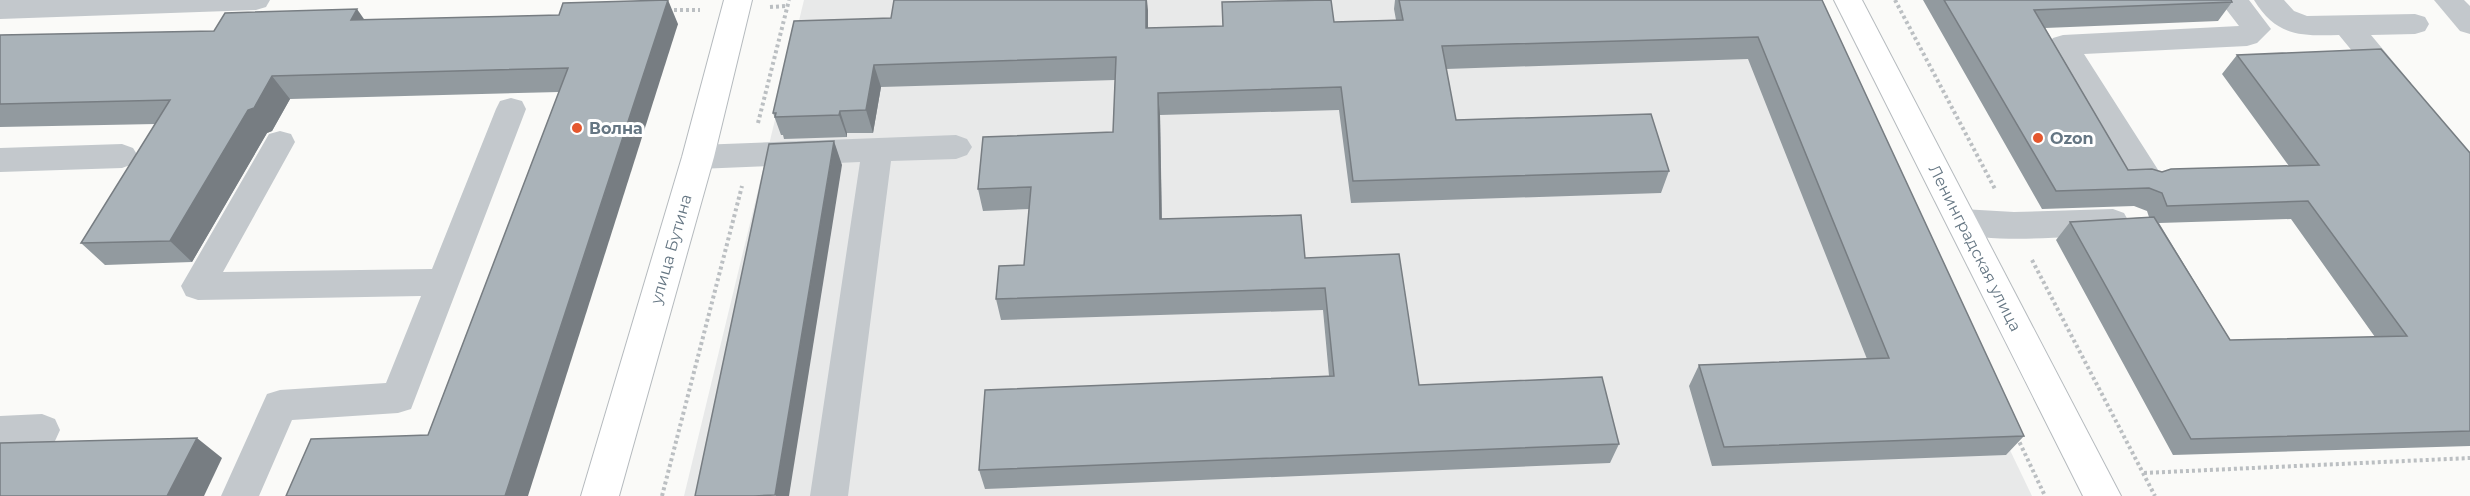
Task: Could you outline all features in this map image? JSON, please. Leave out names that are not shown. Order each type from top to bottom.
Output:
[{"type":"main road","name":"улица Бутина","points":[[600,496],[698,157],[738,0]]},
{"type":"main road","name":"Ленинградская улица","points":[[1848,0],[2102,496]]},
{"type":"street","points":[[0,9],[112,2],[256,0]]},
{"type":"street","points":[[2146,176],[2063,45],[2247,36],[2257,29],[2233,0]]},
{"type":"street","points":[[2268,0],[2284,18],[2304,26],[2415,24]]},
{"type":"street","points":[[2448,0],[2470,24]]},
{"type":"street","points":[[2346,25],[2417,108]]},
{"type":"street","points":[[240,496],[280,405],[398,398],[511,109]]},
{"type":"street","points":[[280,142],[198,286],[444,282]]},
{"type":"street","points":[[698,157],[956,147]]},
{"type":"street","points":[[829,496],[877,150]]},
{"type":"street","points":[[0,160],[122,156]]},
{"type":"street","points":[[1962,222],[2014,225],[2134,221]]},
{"type":"street","points":[[0,432],[42,430]]},
{"type":"path","points":[[662,496],[789,0]]},
{"type":"path","points":[[2012,427],[2045,496]]},
{"type":"path","points":[[2144,473],[2470,458]]},
{"type":"shaded area","points":[[804,0],[1794,0],[2032,496],[684,496]]},
{"type":"building","points":[[668,0],[505,496],[286,496],[311,439],[428,435],[568,68],[272,76],[254,108],[248,110],[170,241],[81,243],[170,100],[0,104],[0,35],[214,31],[225,13],[357,9],[351,20],[559,15],[563,3]]},
{"type":"building","points":[[894,0],[1146,0],[1146,28],[1223,26],[1222,2],[1331,0],[1334,22],[1403,20],[1399,0],[1822,0],[2024,436],[1724,447],[1699,365],[1889,358],[1758,37],[1442,46],[1456,120],[1651,114],[1669,171],[1353,181],[1341,87],[1158,93],[1160,219],[1301,215],[1305,258],[1399,254],[1419,385],[1602,377],[1619,444],[979,470],[985,390],[1334,376],[1325,288],[996,299],[999,266],[1024,265],[1031,187],[978,189],[983,137],[1113,132],[1116,57],[874,65],[866,110],[840,111],[839,115],[775,117],[776,113],[773,113],[794,21],[891,18]]},
{"type":"building","points":[[1944,0],[2231,0],[2232,2],[2034,10],[2128,170],[2152,169],[2162,172],[2171,169],[2319,165],[2237,55],[2381,49],[2470,153],[2470,431],[2191,439],[2070,222],[2154,217],[2230,340],[2407,336],[2308,201],[2167,206],[2162,193],[2149,188],[2056,191]]},
{"type":"building","points":[[834,141],[775,495],[695,496],[769,144]]},
{"type":"building","points":[[197,438],[167,496],[0,496],[0,443]]},
{"type":"place","name":"Волна","points":[[577,128]]},
{"type":"place","name":"Ozon","points":[[2038,138]]}]
